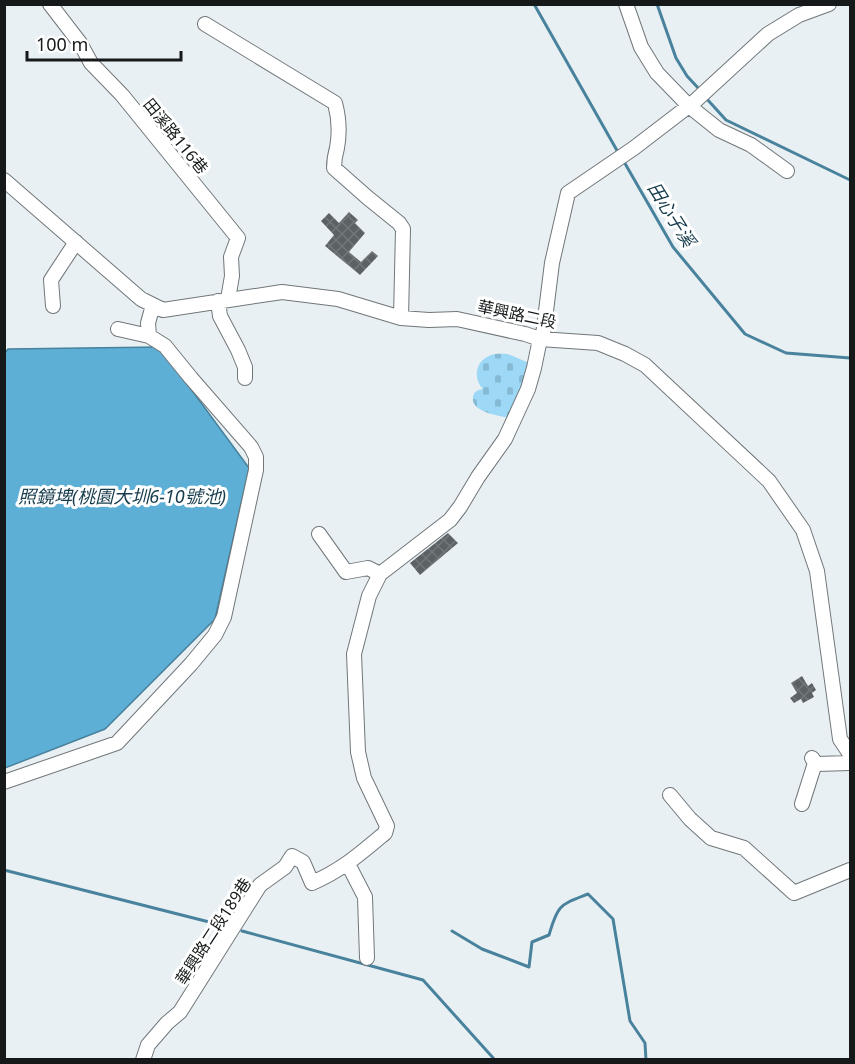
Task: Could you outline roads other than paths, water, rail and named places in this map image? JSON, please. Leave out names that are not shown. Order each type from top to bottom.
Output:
[{"type":"street","name":"田溪路116巷","points":[[50,4],[80,43],[92,63],[122,95],[238,238],[231,257],[232,276],[223,300]]},
{"type":"street","points":[[626,4],[641,47],[657,73],[698,98],[719,130],[751,145],[787,171]]},
{"type":"street","name":"華興路二段189巷","points":[[143,1059],[148,1045],[180,1012],[260,885],[285,867],[292,856],[303,862],[312,883],[330,876],[385,833],[387,826],[363,778],[358,752],[354,654],[369,596],[380,574],[450,520],[505,439],[528,389],[543,334],[552,263],[568,193],[634,148],[698,98],[768,34],[799,15],[829,4]]},
{"type":"street","points":[[205,24],[335,103],[339,121],[334,168],[399,223],[403,229],[401,318]]},
{"type":"street","points":[[4,180],[141,299],[153,305],[148,323],[149,336]]},
{"type":"street","points":[[53,306],[51,280],[76,242]]},
{"type":"street","name":"華興路二段","points":[[153,305],[163,310],[282,292],[338,299],[401,318],[458,319],[540,339],[598,343],[645,365],[770,482],[803,530],[817,571],[840,739],[850,754]]},
{"type":"street","points":[[223,300],[220,316],[245,367],[244,378]]},
{"type":"street","points":[[4,782],[117,743],[190,664],[215,634],[224,617],[256,471],[256,457],[251,447],[165,346],[149,336],[118,329]]},
{"type":"street","points":[[319,534],[346,573],[368,568],[380,574]]},
{"type":"street","points":[[802,804],[813,760],[816,764],[850,762]]},
{"type":"street","points":[[670,795],[690,819],[711,837],[744,848],[794,893],[850,870]]},
{"type":"street","points":[[348,864],[365,897],[367,958]]},
{"type":"water","name":"照鏡埤(桃園大圳6-10號池)","points":[[160,347],[249,468],[215,619],[105,729],[5,768],[5,353],[8,349]]},
{"type":"waterway","name":"田心子溪","points":[[534,4],[619,154]]},
{"type":"waterway","points":[[657,4],[676,58],[687,76],[700,90]]},
{"type":"waterway","points":[[706,98],[726,120],[850,180]]},
{"type":"waterway","name":"田心子溪","points":[[623,160],[673,247],[745,334],[786,353],[850,358]]},
{"type":"waterway","points":[[4,870],[225,926]]},
{"type":"waterway","points":[[452,931],[482,949],[529,967],[532,942],[549,935],[561,907],[588,894],[613,919],[630,1021],[645,1043],[646,1060]]},
{"type":"waterway","points":[[242,931],[423,980],[495,1060]]}]
